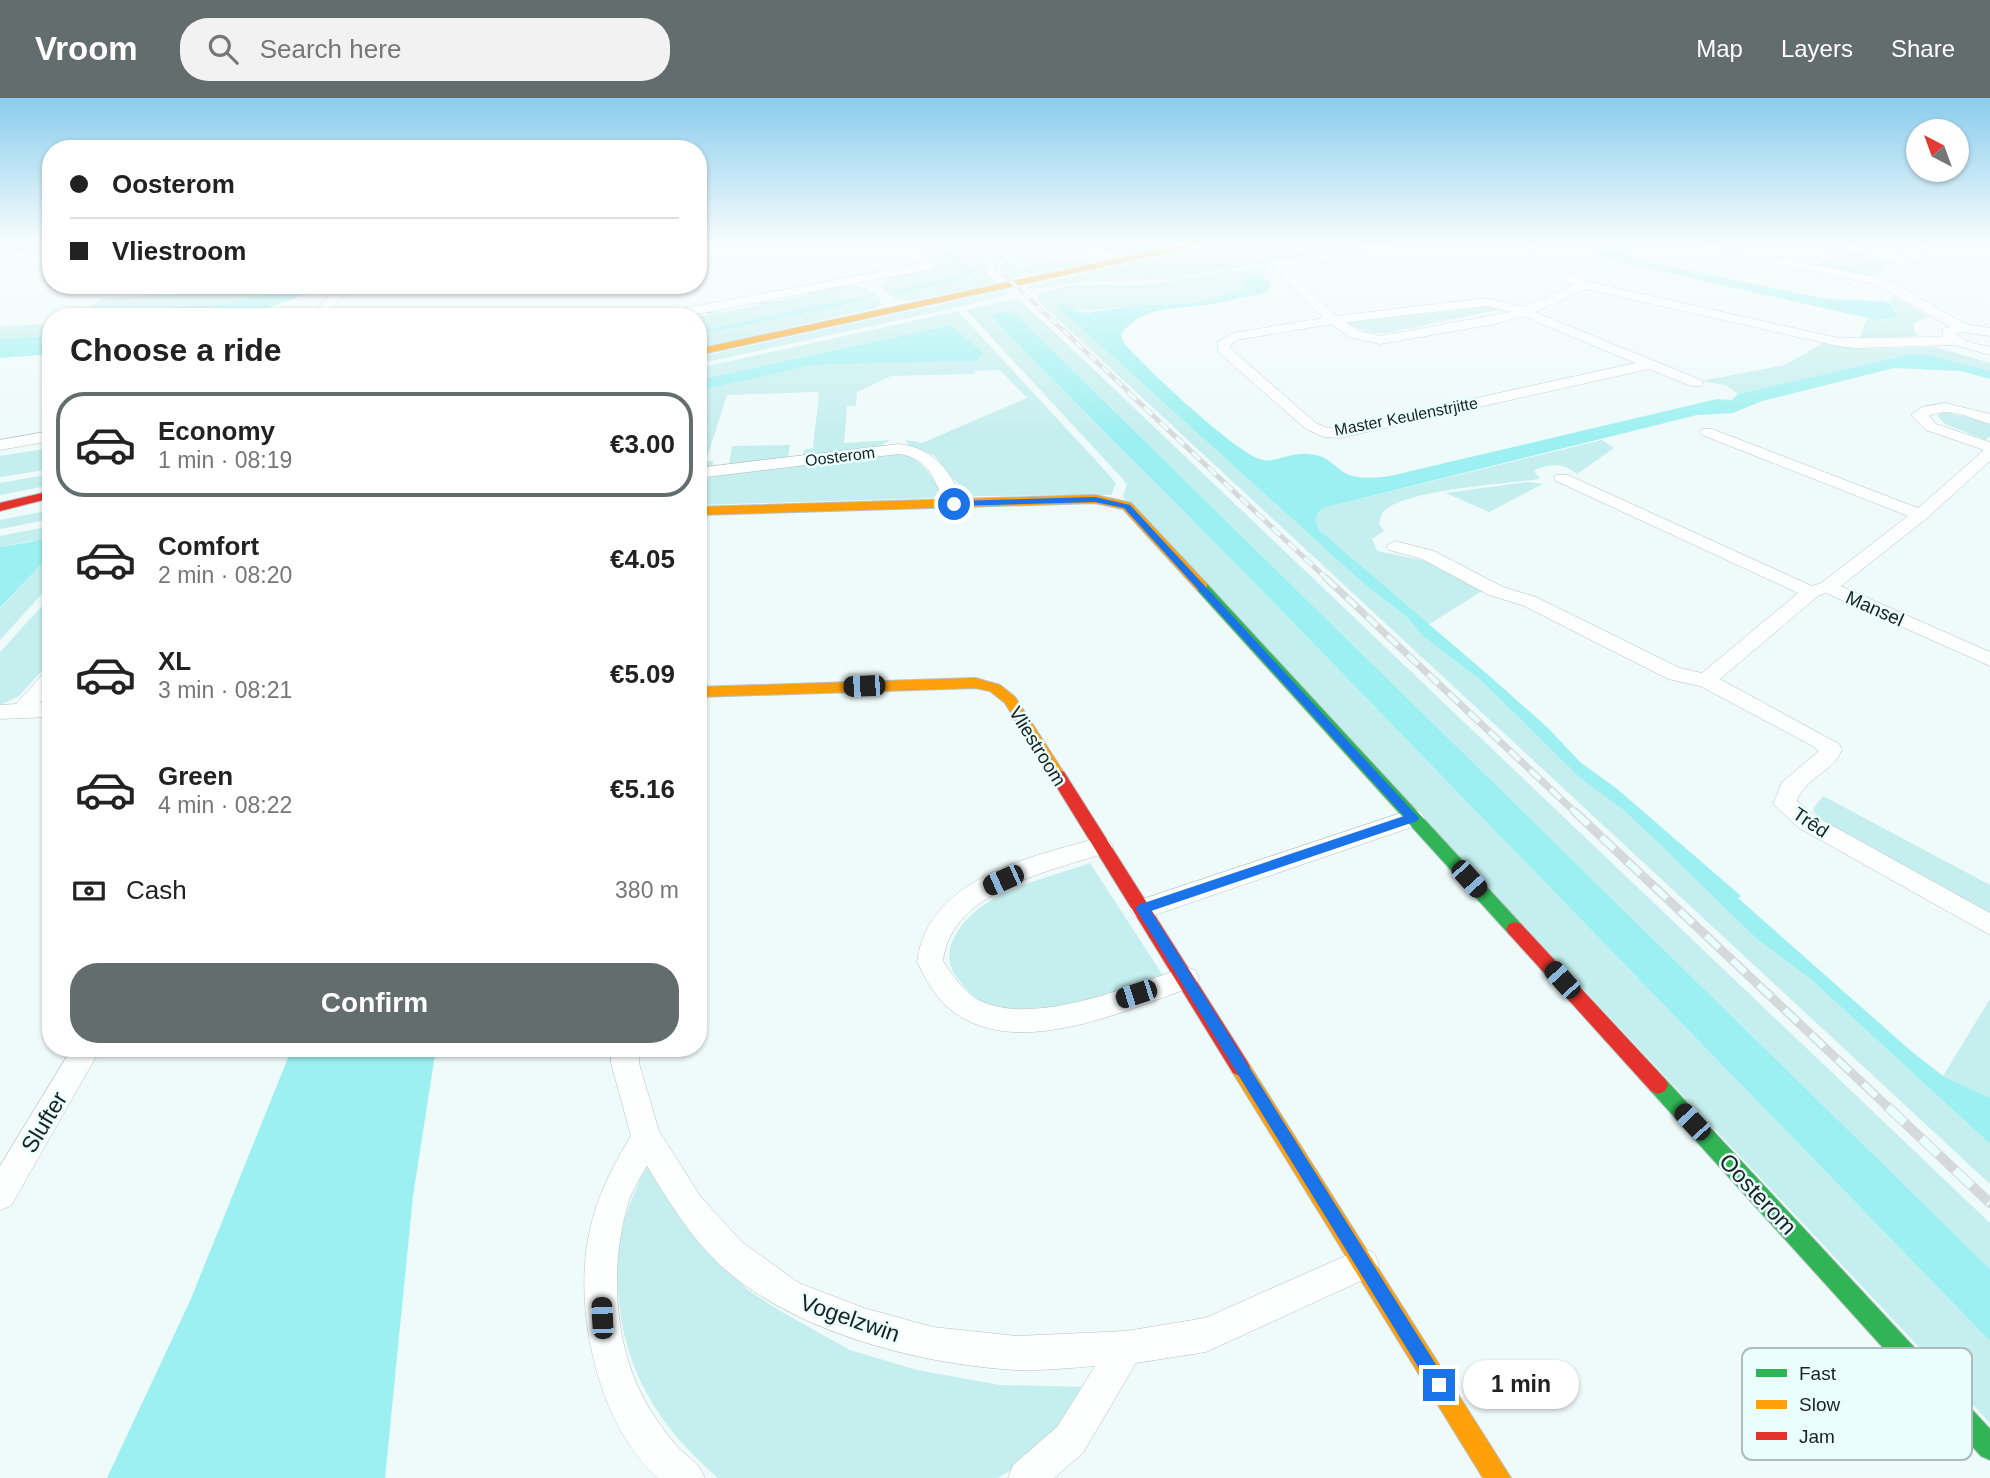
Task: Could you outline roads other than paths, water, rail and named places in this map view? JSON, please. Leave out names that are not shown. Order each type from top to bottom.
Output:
[{"type":"street","points":[[707,350],[901,308]]},
{"type":"street","points":[[1321,308],[1354,334],[1380,340],[1495,320],[1532,308]]},
{"type":"street","points":[[1333,320],[1432,308]]},
{"type":"street","points":[[1510,308],[1696,383]]},
{"type":"street","points":[[1689,308],[1838,342],[1856,344],[1954,341],[1990,351]]},
{"type":"street","points":[[1928,308],[1961,328],[1990,332]]},
{"type":"street","name":"Master Keulenstrjitte","points":[[1333,320],[1233,337],[1224,342],[1223,349],[1311,426],[1324,432],[1340,433],[1651,364]]},
{"type":"street","points":[[1954,341],[1948,332],[1961,328]]},
{"type":"street","points":[[1990,419],[1956,408],[1931,407],[1919,415],[1931,427],[1990,447]]},
{"type":"street","points":[[1707,432],[1920,515]]},
{"type":"street","points":[[0,445],[42,438]]},
{"type":"street","name":"Oosterom","points":[[707,472],[909,450],[927,458],[952,494],[954,504]]},
{"type":"street","name":"Mansel","points":[[1820,590],[1920,515],[1990,453]]},
{"type":"street","points":[[1562,478],[1820,590],[1706,680]]},
{"type":"street","points":[[0,498],[42,492]]},
{"type":"street","points":[[0,507],[42,494]]},
{"type":"street","name":"Oosterom","points":[[707,511],[1095,499],[1127,506],[1899,1348]]},
{"type":"street","name":"Trêd","points":[[1395,546],[1428,555],[1496,591],[1529,601],[1675,674],[1706,680],[1831,749],[1829,755],[1790,788],[1786,804],[1807,822],[1990,925]]},
{"type":"street","name":"Mansel","points":[[1820,590],[1990,660]]},
{"type":"street","name":"Vliestroom","points":[[707,692],[975,683],[995,688],[1010,700],[1498,1478]]},
{"type":"street","points":[[22,711],[42,688]]},
{"type":"street","points":[[0,712],[42,710]]},
{"type":"street","points":[[1143,909],[1413,818]]},
{"type":"street","points":[[1101,846],[1020,872],[987,887],[957,908],[935,937],[930,962],[946,988],[967,1007],[996,1019],[1041,1019],[1086,1010],[1186,978]]},
{"type":"street","name":"Slufter","points":[[0,1195],[83,1057]]},
{"type":"street","name":"Vogelzwin","points":[[625,1057],[646,1137],[691,1208],[731,1253],[788,1296],[864,1325],[933,1344],[1017,1353],[1126,1348],[1206,1335],[1363,1264]]},
{"type":"street","points":[[646,1137],[612,1202],[599,1257],[602,1318],[622,1396],[659,1454],[687,1478]]},
{"type":"street","points":[[1026,1478],[1070,1440],[1126,1348]]},
{"type":"street","name":"Oosterom","points":[[1972,1427],[1990,1447]]},
{"type":"water","points":[[806,308],[826,308],[707,333],[707,329]]},
{"type":"water","points":[[1060,308],[1087,313],[1116,308],[1172,308],[1139,318],[1121,335],[1123,342],[1213,427],[1233,443],[1263,460],[1299,454],[1315,455],[1327,459],[1348,475],[1372,478],[1717,399],[1732,400],[1738,394],[1911,354],[1929,355],[1990,371],[1990,379],[1961,371],[1894,368],[1762,401],[1733,413],[1697,415],[1323,508],[1316,520],[1319,530],[1493,679],[1548,728],[1580,762],[1616,788],[1741,896],[1738,898],[1911,1051],[1943,1076],[1990,1098],[1990,1144],[1813,981],[1757,939],[1622,809],[1580,778],[1484,683],[1423,636],[1407,617],[1363,583]]},
{"type":"water","points":[[1826,308],[1893,308],[1898,317],[1877,320]]},
{"type":"water","points":[[1007,311],[1014,313],[1990,1269],[1990,1341],[1244,572],[992,318],[993,315]]},
{"type":"water","points":[[951,325],[983,352],[984,356],[976,361],[814,365],[707,389],[707,378]]},
{"type":"water","points":[[42,336],[42,355],[0,358],[0,338]]},
{"type":"water","points":[[42,540],[42,564],[0,608],[0,547]]},
{"type":"water","points":[[288,1057],[435,1057],[413,1196],[385,1478],[107,1478],[190,1301]]},
{"type":"railway","points":[[1040,308],[1130,393]]},
{"type":"railway","points":[[1128,392],[1328,580]]},
{"type":"railway","points":[[1326,578],[1577,814]]},
{"type":"railway","points":[[1575,812],[1890,1109]]},
{"type":"railway","points":[[1888,1107],[1990,1203]]}]
